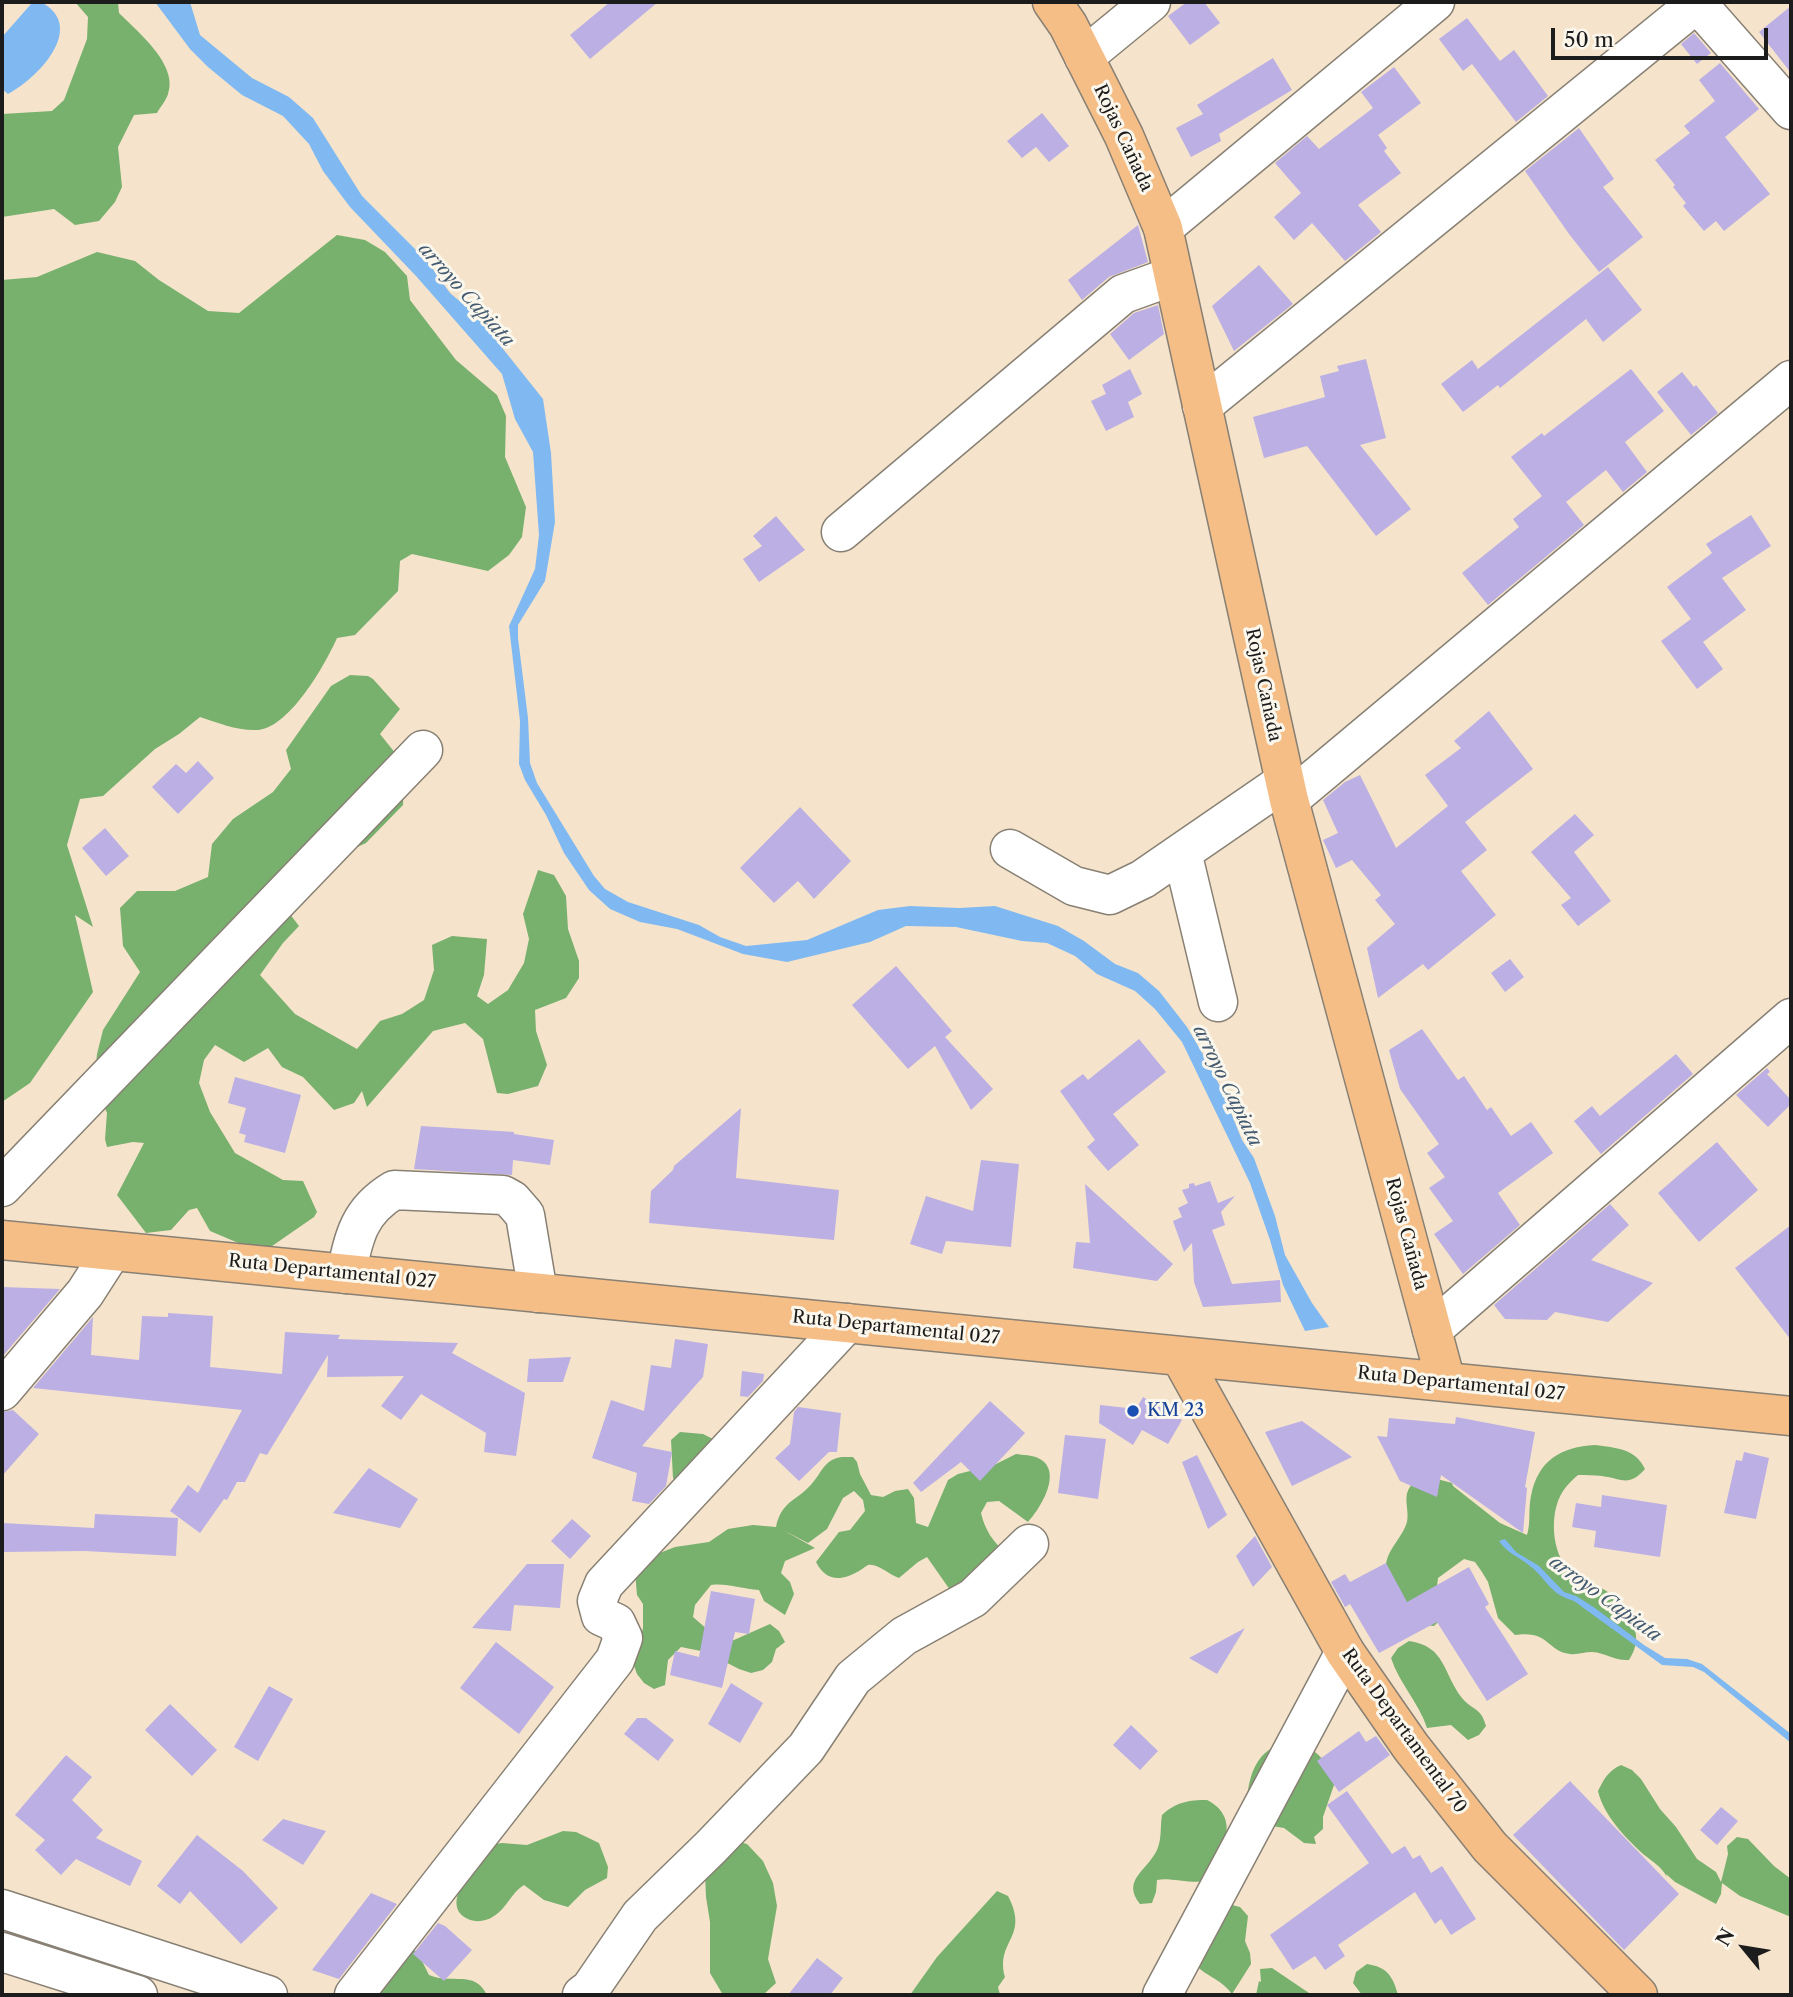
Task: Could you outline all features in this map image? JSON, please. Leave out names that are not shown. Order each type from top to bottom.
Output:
[{"type":"main road","name":"Rojas Cañada","points":[[1052,2],[1068,25],[1125,136],[1163,228],[1287,791],[1446,1382]]},
{"type":"main road","name":"Ruta Departamental 027","points":[[2,1240],[1791,1416]]},
{"type":"main road","name":"Ruta Departamental 70","points":[[1180,1356],[1345,1652],[1411,1747],[1490,1847],[1638,1995]]},
{"type":"street","points":[[1084,57],[1151,2]]},
{"type":"street","points":[[1163,228],[1435,2]]},
{"type":"street","points":[[1202,406],[1696,3],[1791,110]]},
{"type":"street","points":[[841,532],[1123,294],[1173,276]]},
{"type":"street","points":[[1010,849],[1074,886],[1110,895],[1143,879],[1182,852],[1287,791],[1791,380]]},
{"type":"street","points":[[2,1187],[423,750]]},
{"type":"street","points":[[1182,852],[1218,1002]]},
{"type":"street","points":[[1432,1330],[1791,1018]]},
{"type":"street","points":[[346,1274],[355,1232],[369,1209],[394,1190],[503,1195],[512,1200],[525,1215],[538,1293]]},
{"type":"street","points":[[2,1391],[85,1293],[112,1251]]},
{"type":"street","points":[[354,1995],[615,1660],[622,1638],[615,1623],[601,1616],[597,1601],[604,1584],[847,1323]]},
{"type":"street","points":[[582,1995],[590,1989],[640,1916],[806,1748],[853,1678],[904,1636],[973,1598],[1029,1544]]},
{"type":"street","points":[[1162,1995],[1345,1652]]},
{"type":"street","points":[[2,1909],[268,1995]]},
{"type":"street","points":[[2,1952],[138,1995]]},
{"type":"green space","points":[[75,2],[118,2],[119,13],[162,60],[170,83],[168,94],[157,113],[134,115],[118,147],[122,187],[115,202],[99,221],[75,225],[54,209],[2,217],[2,114],[52,111],[64,100],[87,39],[88,17]]},
{"type":"green space","points":[[337,235],[365,240],[385,252],[407,276],[410,300],[456,360],[497,395],[506,416],[505,457],[526,507],[522,537],[509,555],[488,571],[412,554],[400,561],[398,591],[355,635],[337,638],[305,693],[282,718],[270,726],[250,730],[200,717],[155,749],[103,796],[80,799],[67,845],[93,927],[75,915],[93,992],[30,1083],[2,1102],[2,280],[37,277],[97,252],[135,261],[159,280],[208,311],[239,313]]},
{"type":"green space","points":[[350,675],[373,679],[400,709],[380,734],[404,764],[403,805],[366,843],[338,856],[277,897],[299,926],[260,975],[295,1014],[357,1049],[380,1021],[402,1014],[424,1000],[434,970],[432,945],[452,936],[487,939],[484,975],[477,996],[488,1004],[508,990],[524,963],[529,939],[523,914],[538,870],[554,875],[566,896],[568,929],[579,961],[579,978],[566,998],[535,1010],[536,1031],[547,1065],[538,1086],[508,1094],[497,1093],[483,1039],[465,1023],[433,1031],[367,1107],[362,1091],[354,1103],[334,1110],[303,1077],[282,1067],[268,1048],[244,1062],[215,1045],[204,1060],[199,1083],[210,1112],[235,1153],[283,1180],[303,1181],[317,1212],[314,1217],[262,1253],[210,1231],[197,1208],[189,1210],[171,1230],[146,1233],[117,1195],[144,1143],[133,1142],[107,1147],[107,1113],[94,1084],[103,1030],[140,972],[123,946],[120,908],[137,891],[175,891],[208,877],[212,844],[233,819],[273,792],[291,769],[286,750],[331,686]]},
{"type":"green space","points":[[680,1432],[703,1434],[713,1439],[726,1468],[727,1475],[721,1487],[700,1499],[680,1489],[673,1478],[671,1440]]},
{"type":"green space","points":[[1595,1445],[1630,1453],[1645,1469],[1630,1480],[1578,1475],[1566,1487],[1559,1500],[1554,1532],[1559,1554],[1570,1572],[1609,1593],[1627,1614],[1636,1633],[1635,1646],[1629,1660],[1592,1652],[1570,1654],[1556,1649],[1535,1635],[1515,1635],[1498,1618],[1488,1582],[1482,1572],[1475,1562],[1464,1559],[1438,1578],[1436,1594],[1442,1618],[1434,1626],[1423,1625],[1395,1588],[1386,1569],[1389,1555],[1407,1522],[1407,1496],[1410,1486],[1424,1479],[1452,1483],[1500,1523],[1527,1535],[1534,1484],[1545,1465],[1572,1449]]},
{"type":"green space","points":[[1016,1454],[1036,1457],[1046,1464],[1050,1480],[1044,1499],[1028,1522],[999,1501],[987,1502],[981,1513],[985,1525],[1007,1554],[955,1597],[927,1557],[899,1578],[872,1565],[840,1578],[824,1573],[816,1562],[839,1532],[850,1530],[865,1511],[863,1500],[854,1491],[843,1498],[827,1529],[808,1543],[783,1530],[815,1548],[785,1561],[781,1573],[790,1582],[794,1594],[785,1615],[764,1601],[759,1590],[729,1585],[711,1585],[695,1605],[693,1617],[722,1642],[734,1640],[770,1624],[779,1631],[785,1642],[776,1649],[772,1662],[763,1670],[751,1673],[706,1652],[681,1647],[668,1660],[665,1685],[654,1689],[644,1683],[637,1674],[633,1663],[643,1628],[643,1604],[637,1595],[635,1572],[652,1556],[675,1547],[709,1542],[728,1529],[753,1525],[776,1527],[787,1505],[808,1488],[829,1462],[842,1457],[853,1457],[857,1462],[871,1495],[883,1497],[908,1489],[914,1498],[916,1523],[928,1527],[948,1480],[958,1474],[994,1465]]},
{"type":"green space","points":[[1409,1641],[1421,1644],[1437,1655],[1462,1698],[1482,1715],[1486,1726],[1479,1735],[1468,1740],[1451,1725],[1427,1728],[1391,1658],[1398,1648]]},
{"type":"green space","points":[[1282,1743],[1310,1749],[1316,1753],[1326,1764],[1335,1782],[1323,1817],[1323,1829],[1314,1837],[1316,1844],[1304,1843],[1284,1828],[1260,1824],[1246,1806],[1254,1768],[1265,1754]]},
{"type":"green space","points":[[1621,1765],[1632,1770],[1641,1779],[1697,1859],[1716,1872],[1721,1882],[1728,1854],[1727,1846],[1737,1837],[1748,1839],[1791,1879],[1791,1917],[1740,1896],[1722,1883],[1716,1904],[1675,1882],[1666,1874],[1667,1877],[1622,1833],[1601,1800],[1598,1791],[1602,1783]]},
{"type":"green space","points":[[1207,1800],[1218,1808],[1227,1827],[1222,1849],[1207,1881],[1157,1880],[1152,1903],[1140,1904],[1135,1896],[1134,1882],[1157,1850],[1162,1815],[1183,1803]]},
{"type":"green space","points":[[563,1831],[576,1832],[599,1843],[608,1867],[607,1878],[585,1890],[568,1907],[544,1900],[524,1885],[498,1913],[488,1919],[471,1920],[460,1912],[458,1894],[469,1872],[489,1845],[527,1845]]},
{"type":"green space","points":[[724,1838],[747,1844],[763,1861],[773,1883],[777,1906],[768,1959],[776,1983],[763,1995],[723,1995],[710,1973],[710,1922],[705,1873]]},
{"type":"green space","points":[[997,1891],[1008,1896],[1015,1921],[1004,1955],[1005,1977],[998,1987],[1000,1995],[910,1995],[937,1957]]},
{"type":"green space","points":[[1228,1904],[1240,1907],[1248,1916],[1245,1941],[1251,1964],[1232,1994],[1224,1985],[1195,1965]]},
{"type":"green space","points":[[409,1946],[418,1953],[429,1975],[476,1982],[487,1995],[375,1995]]},
{"type":"green space","points":[[1367,1964],[1380,1967],[1388,1974],[1398,1995],[1362,1995],[1353,1983],[1356,1972]]},
{"type":"green space","points":[[1272,1968],[1312,1995],[1256,1995],[1259,1981],[1261,1982],[1260,1969]]},
{"type":"water","points":[[41,2],[54,13],[60,25],[59,38],[44,65],[8,94],[2,89],[2,37],[31,4]]},
{"type":"water","points":[[155,2],[190,2],[200,35],[252,78],[289,97],[313,118],[362,196],[427,261],[450,293],[476,315],[543,399],[551,453],[555,522],[545,581],[518,625],[530,763],[537,783],[594,876],[605,889],[628,902],[699,925],[720,937],[746,946],[807,940],[878,910],[910,906],[995,906],[1058,926],[1115,964],[1138,973],[1159,991],[1187,1027],[1204,1056],[1221,1088],[1242,1140],[1254,1158],[1275,1216],[1285,1255],[1329,1327],[1305,1331],[1283,1285],[1250,1183],[1182,1042],[1155,1009],[1135,991],[1097,974],[1075,956],[1047,943],[1022,941],[956,927],[906,926],[870,942],[787,962],[743,954],[677,929],[640,922],[610,909],[589,890],[564,853],[519,764],[520,721],[509,626],[535,569],[539,535],[533,452],[515,419],[502,374],[416,276],[350,207],[323,171],[309,144],[283,116],[242,95],[208,67],[190,49]]},
{"type":"water","points":[[1505,1539],[1516,1552],[1539,1566],[1564,1592],[1595,1608],[1644,1645],[1665,1658],[1687,1659],[1702,1664],[1791,1734],[1791,1743],[1704,1672],[1693,1667],[1662,1665],[1574,1601],[1559,1594],[1536,1571],[1502,1545],[1499,1541]]},
{"type":"building","points":[[610,2],[658,2],[590,59],[570,35]]},
{"type":"building","points":[[1187,2],[1204,2],[1220,23],[1190,45],[1168,16]]},
{"type":"building","points":[[1791,6],[1791,73],[1759,32]]},
{"type":"building","points":[[1467,18],[1500,61],[1514,50],[1548,96],[1516,122],[1472,64],[1463,71],[1439,39]]},
{"type":"building","points":[[1694,33],[1711,53],[1697,64],[1681,44]]},
{"type":"building","points":[[1273,58],[1292,90],[1219,134],[1221,141],[1191,157],[1176,128],[1203,114],[1197,105]]},
{"type":"building","points":[[1720,63],[1759,109],[1725,137],[1770,194],[1724,231],[1716,221],[1704,231],[1683,206],[1686,203],[1655,160],[1690,133],[1684,126],[1715,101],[1699,80]]},
{"type":"building","points":[[1394,67],[1421,103],[1378,135],[1387,148],[1384,151],[1401,173],[1358,205],[1381,232],[1345,261],[1312,223],[1294,240],[1274,217],[1301,193],[1275,163],[1307,136],[1319,149],[1373,108],[1361,92]]},
{"type":"building","points":[[1042,113],[1069,146],[1049,162],[1036,147],[1022,158],[1007,141]]},
{"type":"building","points":[[1579,128],[1614,179],[1603,187],[1643,237],[1599,272],[1525,171]]},
{"type":"building","points":[[1138,225],[1148,262],[1109,277],[1082,300],[1068,280]]},
{"type":"building","points":[[1259,265],[1293,304],[1234,351],[1212,306]]},
{"type":"building","points":[[1608,267],[1642,310],[1603,342],[1586,319],[1500,388],[1498,385],[1463,412],[1441,384],[1472,360],[1478,369]]},
{"type":"building","points":[[1158,305],[1164,334],[1129,360],[1110,334],[1134,313]]},
{"type":"building","points":[[1366,359],[1386,438],[1360,445],[1411,509],[1376,536],[1307,446],[1264,458],[1253,417],[1325,397],[1320,376],[1339,371],[1337,366]]},
{"type":"building","points":[[1130,369],[1142,394],[1128,402],[1134,417],[1106,431],[1091,401],[1106,394],[1102,385]]},
{"type":"building","points":[[1631,369],[1664,411],[1625,442],[1647,472],[1623,492],[1606,470],[1566,502],[1584,525],[1488,605],[1462,573],[1519,527],[1513,519],[1542,496],[1511,457],[1542,433],[1544,436]]},
{"type":"building","points":[[1682,372],[1718,413],[1691,435],[1657,392]]},
{"type":"building","points":[[1751,515],[1771,546],[1722,578],[1746,610],[1703,642],[1723,669],[1697,689],[1661,641],[1691,619],[1667,587],[1712,553],[1706,544]]},
{"type":"building","points":[[776,516],[805,550],[759,582],[743,559],[762,546],[753,536]]},
{"type":"building","points":[[1489,711],[1533,769],[1465,822],[1487,850],[1461,871],[1496,915],[1428,970],[1423,964],[1378,998],[1367,948],[1395,924],[1375,900],[1381,895],[1352,860],[1336,868],[1323,840],[1338,833],[1323,800],[1345,782],[1360,775],[1396,848],[1448,806],[1425,775],[1461,748],[1454,741]]},
{"type":"building","points":[[198,761],[214,778],[178,814],[152,787],[176,764],[186,773]]},
{"type":"building","points":[[800,807],[851,861],[814,899],[798,881],[774,903],[740,868]]},
{"type":"building","points":[[1575,814],[1594,835],[1574,852],[1611,901],[1578,926],[1561,905],[1571,898],[1531,852]]},
{"type":"building","points":[[105,828],[129,856],[106,876],[82,848]]},
{"type":"building","points":[[1510,959],[1524,977],[1505,992],[1491,973]]},
{"type":"building","points":[[896,966],[952,1031],[945,1037],[993,1089],[971,1110],[935,1046],[908,1069],[852,1005]]},
{"type":"building","points":[[1422,1029],[1458,1080],[1464,1076],[1487,1110],[1491,1107],[1511,1136],[1531,1122],[1553,1153],[1498,1193],[1520,1225],[1463,1274],[1434,1234],[1453,1221],[1429,1188],[1445,1177],[1427,1153],[1439,1144],[1400,1089],[1389,1050]]},
{"type":"building","points":[[1139,1039],[1166,1072],[1113,1114],[1139,1145],[1108,1171],[1087,1147],[1095,1140],[1060,1091],[1083,1074],[1088,1080]]},
{"type":"building","points":[[1676,1054],[1693,1074],[1601,1154],[1574,1121],[1592,1106],[1600,1116]]},
{"type":"building","points":[[1767,1068],[1770,1072],[1767,1074],[1791,1100],[1791,1104],[1768,1127],[1736,1095]]},
{"type":"building","points":[[235,1077],[301,1095],[285,1153],[244,1142],[246,1135],[239,1133],[246,1108],[228,1103]]},
{"type":"building","points":[[741,1108],[736,1178],[839,1190],[834,1240],[649,1223],[651,1191],[674,1166]]},
{"type":"building","points":[[421,1126],[514,1132],[554,1140],[550,1165],[513,1160],[512,1175],[414,1169]]},
{"type":"building","points":[[1717,1142],[1758,1190],[1699,1242],[1658,1193]]},
{"type":"building","points":[[981,1160],[1019,1164],[1011,1247],[946,1241],[942,1254],[910,1244],[926,1196],[973,1211]]},
{"type":"building","points":[[1210,1181],[1218,1203],[1235,1196],[1221,1212],[1225,1225],[1212,1230],[1232,1284],[1280,1280],[1281,1302],[1203,1307],[1194,1282],[1192,1243],[1184,1252],[1173,1221],[1182,1217],[1178,1208],[1188,1203],[1182,1190],[1189,1188],[1189,1184],[1194,1183],[1195,1186]]},
{"type":"building","points":[[1085,1184],[1173,1264],[1157,1281],[1073,1268],[1076,1242],[1090,1243]]},
{"type":"building","points":[[1610,1204],[1629,1225],[1591,1260],[1653,1283],[1608,1322],[1555,1312],[1547,1320],[1505,1319],[1494,1305]]},
{"type":"building","points":[[1791,1225],[1791,1340],[1735,1268]]},
{"type":"building","points":[[2,1287],[60,1289],[2,1357]]},
{"type":"building","points":[[168,1313],[213,1316],[210,1367],[282,1374],[285,1332],[340,1335],[338,1339],[458,1343],[452,1353],[525,1393],[516,1456],[484,1452],[486,1433],[421,1394],[401,1420],[381,1406],[404,1376],[327,1377],[328,1355],[267,1455],[260,1453],[245,1482],[237,1482],[227,1500],[224,1499],[200,1533],[170,1511],[188,1485],[198,1493],[242,1410],[33,1388],[93,1317],[91,1355],[139,1360],[142,1316],[168,1317]]},
{"type":"building","points":[[675,1339],[708,1344],[703,1377],[642,1446],[672,1452],[666,1486],[649,1504],[632,1501],[637,1473],[592,1458],[611,1400],[644,1411],[651,1365],[671,1368]]},
{"type":"building","points":[[571,1357],[563,1382],[527,1382],[529,1359]]},
{"type":"building","points":[[742,1371],[764,1374],[763,1381],[748,1397],[740,1396]]},
{"type":"building","points":[[1143,1397],[1182,1420],[1168,1444],[1142,1430],[1133,1445],[1099,1423],[1100,1405],[1136,1409]]},
{"type":"building","points":[[990,1401],[1025,1433],[980,1481],[961,1462],[921,1492],[913,1483]]},
{"type":"building","points":[[798,1407],[841,1413],[837,1452],[829,1452],[799,1481],[775,1458],[790,1444],[794,1412]]},
{"type":"building","points":[[13,1410],[39,1434],[2,1476],[2,1412]]},
{"type":"building","points":[[1456,1417],[1535,1432],[1525,1487],[1523,1533],[1441,1475],[1437,1497],[1400,1481],[1377,1436],[1387,1437],[1389,1418],[1455,1424]]},
{"type":"building","points":[[1302,1421],[1352,1457],[1292,1486],[1265,1432]]},
{"type":"building","points":[[1065,1435],[1106,1439],[1098,1499],[1058,1493]]},
{"type":"building","points":[[1744,1452],[1769,1458],[1756,1519],[1724,1513],[1736,1460],[1742,1461]]},
{"type":"building","points":[[1197,1455],[1227,1515],[1208,1529],[1182,1462]]},
{"type":"building","points":[[369,1468],[418,1499],[400,1528],[333,1513]]},
{"type":"building","points":[[1602,1495],[1667,1505],[1660,1557],[1594,1547],[1596,1531],[1572,1527],[1576,1503],[1601,1507]]},
{"type":"building","points":[[95,1514],[178,1518],[176,1556],[85,1551],[2,1552],[2,1523],[94,1528]]},
{"type":"building","points":[[572,1519],[591,1536],[570,1559],[551,1541]]},
{"type":"building","points":[[1255,1536],[1272,1567],[1253,1587],[1236,1556]]},
{"type":"building","points":[[1386,1563],[1407,1602],[1469,1567],[1489,1604],[1485,1607],[1528,1674],[1487,1701],[1437,1622],[1379,1653],[1350,1604],[1345,1607],[1331,1582],[1345,1574],[1350,1582]]},
{"type":"building","points":[[527,1564],[564,1564],[560,1608],[514,1605],[511,1631],[472,1628]]},
{"type":"building","points":[[711,1591],[755,1599],[749,1634],[735,1632],[722,1688],[670,1675],[675,1651],[699,1657]]},
{"type":"building","points":[[1245,1628],[1217,1674],[1189,1658]]},
{"type":"building","points":[[496,1642],[554,1687],[519,1734],[460,1688]]},
{"type":"building","points":[[731,1683],[763,1703],[740,1743],[708,1724]]},
{"type":"building","points":[[269,1686],[293,1699],[258,1761],[234,1747]]},
{"type":"building","points":[[170,1704],[217,1750],[192,1776],[145,1730]]},
{"type":"building","points":[[637,1718],[646,1718],[674,1740],[658,1761],[624,1734]]},
{"type":"building","points":[[1131,1725],[1158,1751],[1140,1770],[1113,1745]]},
{"type":"building","points":[[1359,1731],[1366,1742],[1376,1736],[1390,1755],[1339,1792],[1317,1761]]},
{"type":"building","points":[[66,1755],[92,1777],[72,1800],[103,1830],[96,1838],[142,1861],[130,1886],[76,1859],[61,1875],[35,1850],[45,1840],[15,1815]]},
{"type":"building","points":[[1570,1781],[1679,1894],[1624,1950],[1513,1835]]},
{"type":"building","points":[[1347,1791],[1392,1854],[1405,1846],[1413,1859],[1420,1855],[1431,1873],[1442,1866],[1476,1919],[1451,1935],[1441,1919],[1435,1924],[1415,1892],[1338,1945],[1345,1956],[1325,1970],[1315,1956],[1293,1970],[1270,1935],[1369,1863],[1327,1805]]},
{"type":"building","points":[[1721,1807],[1738,1821],[1717,1845],[1700,1830]]},
{"type":"building","points":[[283,1819],[326,1831],[303,1865],[262,1840]]},
{"type":"building","points":[[197,1835],[243,1871],[278,1908],[241,1944],[190,1891],[180,1904],[157,1886]]},
{"type":"building","points":[[371,1893],[397,1904],[339,1979],[312,1970]]},
{"type":"building","points":[[438,1923],[472,1950],[444,1981],[413,1954]]},
{"type":"building","points":[[817,1958],[843,1978],[830,1995],[788,1995]]},
{"type":"place","name":"KM 23","points":[[1133,1411]]},
{"type":"water label","name":"arroyo Capiata","points":[[466,295]]},
{"type":"water label","name":"arroyo Capiata","points":[[1227,1086]]},
{"type":"water label","name":"arroyo Capiata","points":[[1605,1599]]}]
